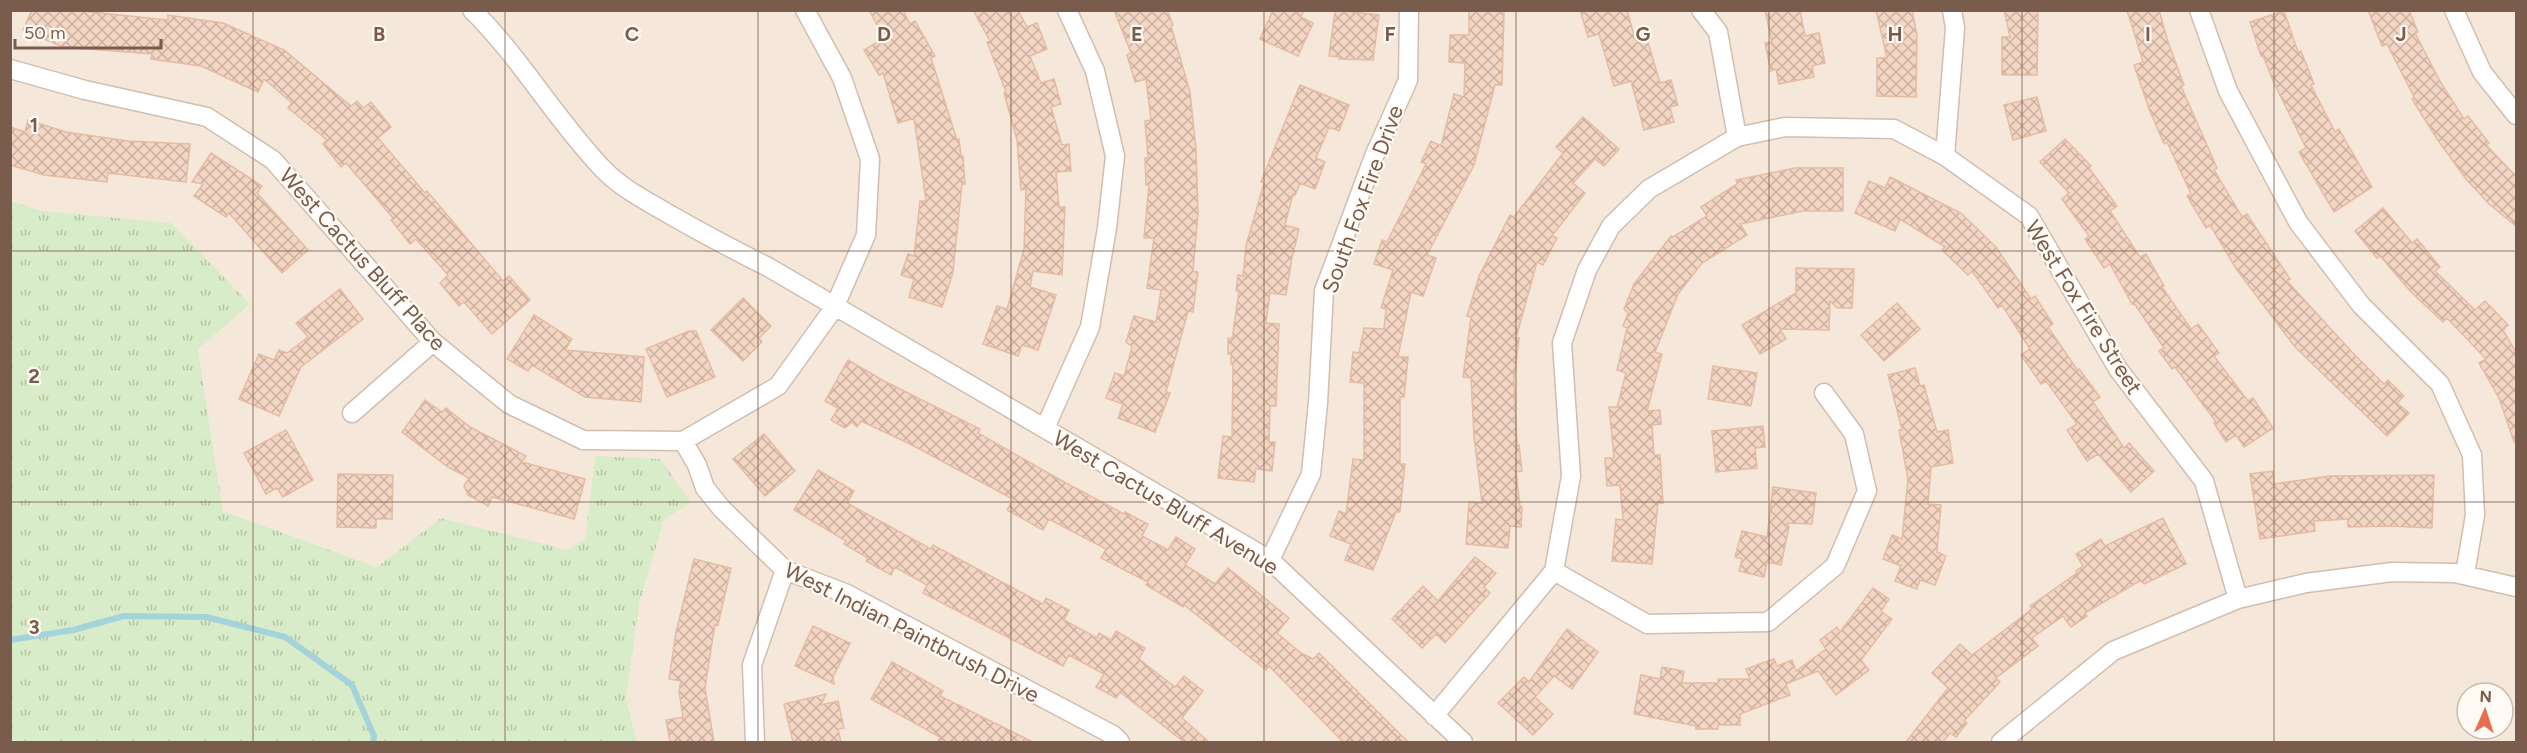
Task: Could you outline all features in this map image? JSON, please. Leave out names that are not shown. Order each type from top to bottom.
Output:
[{"type":"street","name":"West Cactus Bluff Avenue","points":[[472,10],[489,27],[576,138],[604,170],[622,186],[713,239],[768,267],[834,308],[1270,560],[1463,742]]},
{"type":"street","points":[[683,441],[778,386],[834,308],[866,235],[870,159],[842,78],[805,10]]},
{"type":"street","points":[[1045,428],[1090,327],[1107,228],[1115,156],[1095,71],[1067,10]]},
{"type":"street","name":"South Fox Fire Drive","points":[[1270,560],[1311,474],[1318,403],[1324,291],[1375,154],[1408,80],[1409,10]]},
{"type":"street","points":[[1701,10],[1718,32],[1737,137]]},
{"type":"street","points":[[1944,156],[1955,28],[1952,10]]},
{"type":"street","points":[[2199,10],[2228,91],[2298,222],[2361,305],[2440,384],[2472,454],[2475,515],[2465,574]]},
{"type":"street","points":[[2454,10],[2482,72],[2517,115]]},
{"type":"street","name":"West Cactus Bluff Place","points":[[10,69],[85,90],[207,117],[273,160],[433,342],[509,404],[583,440],[683,441]]},
{"type":"street","name":"West Fox Fire Street","points":[[1434,716],[1554,571],[1571,476],[1562,343],[1587,270],[1611,226],[1649,189],[1737,137],[1785,127],[1894,129],[1944,156],[2029,216],[2118,369],[2204,481],[2238,599]]},
{"type":"street","points":[[352,413],[433,342]]},
{"type":"street","points":[[1554,571],[1647,624],[1768,622],[1835,566],[1867,491],[1854,434],[1824,393]]},
{"type":"street","name":"West Indian Paintbrush Drive","points":[[683,441],[697,465],[705,488],[722,509],[785,570],[848,594],[1113,735],[1120,742]]},
{"type":"street","points":[[755,742],[752,664],[785,570]]},
{"type":"street","points":[[2001,742],[2113,651],[2238,599],[2306,584],[2392,572],[2465,574],[2517,587]]},
{"type":"shaded area","points":[[11,11],[2516,11],[2516,742],[637,742],[626,698],[640,601],[664,520],[595,456],[585,539],[567,551],[441,518],[377,567],[223,511],[198,349],[250,303],[42,211],[11,201]]},
{"type":"green space","points":[[11,201],[42,211],[171,223],[250,304],[198,349],[223,511],[377,567],[441,518],[567,550],[585,539],[595,456],[660,459],[691,502],[664,520],[640,601],[626,698],[637,742],[11,742]]},
{"type":"building","points":[[32,10],[72,10],[168,20],[168,15],[223,23],[284,50],[351,106],[357,101],[363,108],[371,102],[391,127],[378,138],[425,193],[427,191],[503,281],[509,276],[530,300],[492,334],[464,302],[459,306],[440,283],[448,275],[416,239],[410,244],[391,220],[393,218],[346,163],[341,167],[323,144],[327,140],[288,108],[292,103],[264,79],[258,92],[201,66],[151,59],[152,54],[63,47],[23,30]]},
{"type":"building","points":[[869,10],[903,10],[910,24],[915,21],[935,56],[931,58],[957,140],[959,139],[965,184],[962,184],[953,272],[942,307],[909,297],[914,279],[901,275],[908,254],[914,256],[920,201],[926,201],[914,118],[898,123],[883,73],[879,75],[864,50],[884,38]]},
{"type":"building","points":[[973,10],[1018,10],[1027,27],[1037,23],[1047,49],[1030,56],[1041,83],[1054,79],[1061,104],[1051,107],[1062,145],[1069,144],[1071,171],[1056,172],[1059,207],[1065,207],[1062,275],[1033,271],[1030,287],[1056,295],[1038,350],[1022,345],[1018,356],[983,344],[997,306],[1007,309],[1024,249],[1026,189],[1021,190],[1017,140],[1004,93],[1006,92],[987,42],[990,41]]},
{"type":"building","points":[[1114,10],[1167,10],[1190,92],[1196,149],[1198,213],[1193,271],[1198,272],[1193,312],[1188,311],[1166,392],[1170,393],[1155,432],[1118,418],[1123,404],[1106,398],[1115,373],[1124,376],[1132,347],[1126,342],[1134,316],[1156,322],[1161,290],[1147,288],[1154,238],[1144,238],[1149,185],[1146,185],[1145,158],[1148,158],[1145,121],[1151,120],[1146,79],[1135,82],[1127,55],[1131,53]]},
{"type":"building","points":[[1273,10],[1304,10],[1301,17],[1313,23],[1298,56],[1260,39]]},
{"type":"building","points":[[1335,10],[1379,15],[1373,60],[1339,59],[1339,57],[1329,56]]},
{"type":"building","points":[[1469,10],[1504,10],[1502,85],[1495,85],[1474,165],[1427,255],[1436,258],[1423,296],[1411,292],[1398,357],[1408,357],[1404,397],[1400,397],[1400,464],[1405,464],[1400,512],[1396,512],[1373,570],[1345,560],[1351,544],[1330,536],[1339,511],[1346,514],[1353,459],[1364,460],[1364,383],[1350,382],[1353,352],[1359,353],[1364,328],[1384,329],[1386,309],[1381,308],[1393,270],[1374,264],[1382,240],[1387,242],[1426,164],[1421,162],[1431,141],[1441,146],[1454,94],[1464,97],[1465,63],[1449,62],[1450,35],[1469,35]]},
{"type":"building","points":[[1580,10],[1627,10],[1634,35],[1645,32],[1660,83],[1671,80],[1678,105],[1670,107],[1674,122],[1644,130],[1631,81],[1614,86],[1599,34],[1588,37]]},
{"type":"building","points":[[1765,10],[1800,10],[1805,36],[1819,33],[1825,63],[1812,66],[1814,77],[1779,84],[1776,69],[1771,71],[1765,43],[1772,42]]},
{"type":"building","points":[[1876,10],[1912,10],[1917,35],[1916,97],[1877,96],[1877,58],[1887,58]]},
{"type":"building","points":[[2004,10],[2038,10],[2037,75],[2002,75],[2002,37],[2010,37]]},
{"type":"building","points":[[2127,10],[2159,10],[2184,85],[2181,86],[2217,168],[2214,170],[2242,217],[2247,214],[2290,279],[2287,281],[2384,384],[2388,380],[2404,396],[2397,403],[2409,413],[2387,436],[2295,347],[2237,270],[2210,225],[2206,228],[2187,196],[2191,194],[2167,142],[2164,144],[2149,109],[2134,65],[2143,62]]},
{"type":"building","points":[[2368,10],[2409,10],[2418,32],[2415,33],[2441,83],[2464,119],[2468,116],[2489,143],[2486,145],[2517,177],[2517,227],[2489,204],[2466,179],[2437,139],[2412,99],[2414,97],[2387,44],[2382,46]]},
{"type":"building","points":[[2284,11],[2298,52],[2301,51],[2314,84],[2311,85],[2335,132],[2339,129],[2372,187],[2334,212],[2299,152],[2306,148],[2261,56],[2250,22]]},
{"type":"building","points":[[1300,85],[1349,105],[1339,131],[1329,127],[1316,158],[1325,162],[1315,189],[1300,183],[1295,195],[1293,194],[1285,225],[1299,229],[1286,295],[1270,293],[1266,323],[1279,324],[1276,406],[1270,406],[1269,442],[1275,442],[1272,471],[1256,469],[1254,482],[1218,478],[1223,436],[1232,437],[1233,364],[1231,364],[1231,354],[1228,354],[1228,338],[1232,339],[1239,291],[1236,291],[1238,275],[1243,276],[1246,246],[1264,183],[1261,182]]},
{"type":"building","points":[[2037,97],[2046,131],[2013,140],[2004,105]]},
{"type":"building","points":[[1583,117],[1619,149],[1604,166],[1595,159],[1573,183],[1585,193],[1552,236],[1557,238],[1543,265],[1537,262],[1516,338],[1519,338],[1514,379],[1517,446],[1519,445],[1522,471],[1516,472],[1520,506],[1522,507],[1521,527],[1510,526],[1508,548],[1466,544],[1469,502],[1482,503],[1474,437],[1471,378],[1463,377],[1471,317],[1467,316],[1479,276],[1510,215],[1514,217],[1563,153],[1556,147]]},
{"type":"building","points":[[28,120],[66,132],[128,141],[190,144],[186,182],[108,173],[107,182],[44,175],[10,165],[10,127],[25,132]]},
{"type":"building","points":[[2065,139],[2091,166],[2089,168],[2117,206],[2110,211],[2140,257],[2146,254],[2164,286],[2162,287],[2191,329],[2198,324],[2219,353],[2214,356],[2248,401],[2253,398],[2273,428],[2244,447],[2236,435],[2226,442],[2214,423],[2216,422],[2175,367],[2172,369],[2159,351],[2164,348],[2134,303],[2132,304],[2110,264],[2104,268],[2085,239],[2089,236],[2062,199],[2069,193],[2040,162]]},
{"type":"building","points":[[211,153],[262,186],[257,193],[308,250],[282,273],[229,213],[226,217],[194,196],[203,184],[192,182]]},
{"type":"building","points":[[1795,168],[1843,168],[1843,211],[1803,211],[1740,224],[1747,235],[1702,263],[1678,294],[1655,352],[1662,354],[1647,411],[1660,410],[1661,424],[1652,425],[1654,455],[1660,455],[1663,503],[1658,503],[1652,564],[1612,561],[1616,519],[1623,520],[1620,485],[1607,486],[1605,458],[1614,458],[1609,407],[1617,407],[1626,373],[1617,370],[1627,328],[1623,326],[1628,313],[1624,309],[1634,284],[1671,236],[1673,237],[1707,216],[1701,207],[1737,184],[1736,180]]},
{"type":"building","points":[[1890,177],[1961,213],[1996,247],[2031,299],[2035,296],[2053,324],[2048,327],[2078,371],[2079,369],[2100,397],[2093,402],[2124,448],[2129,443],[2154,471],[2131,492],[2098,454],[2087,461],[2067,430],[2077,424],[2046,381],[2041,384],[2021,355],[2030,349],[2002,305],[1998,308],[1972,271],[1968,275],[1942,250],[1945,247],[1900,219],[1895,231],[1855,213],[1869,181],[1885,188]]},
{"type":"building","points":[[2383,208],[2412,243],[2417,239],[2440,267],[2435,271],[2475,310],[2485,301],[2508,325],[2503,330],[2517,354],[2517,442],[2514,442],[2499,398],[2479,363],[2486,359],[2447,318],[2443,322],[2412,293],[2380,256],[2377,258],[2355,231]]},
{"type":"building","points":[[1796,268],[1854,269],[1852,308],[1837,308],[1830,301],[1829,330],[1780,329],[1786,339],[1760,354],[1742,325],[1796,293]]},
{"type":"building","points":[[340,289],[363,319],[301,367],[279,416],[239,399],[259,354],[274,360],[279,350],[287,353],[308,337],[296,323]]},
{"type":"building","points":[[743,298],[771,326],[759,338],[762,342],[743,361],[711,330]]},
{"type":"building","points":[[1897,303],[1920,329],[1884,361],[1861,335]]},
{"type":"building","points":[[534,315],[572,339],[565,350],[644,357],[641,402],[585,397],[532,365],[528,371],[507,359]]},
{"type":"building","points":[[689,331],[696,331],[715,377],[667,397],[646,349]]},
{"type":"building","points":[[848,360],[884,381],[980,429],[978,433],[1055,477],[1124,514],[1125,512],[1148,524],[1142,536],[1168,550],[1176,537],[1195,549],[1185,565],[1215,584],[1228,568],[1289,618],[1277,633],[1301,653],[1313,659],[1319,653],[1408,742],[1343,742],[1269,666],[1266,670],[1184,605],[1183,607],[1146,585],[1148,582],[1101,558],[1106,549],[1049,519],[1043,530],[1007,510],[1013,499],[910,444],[861,421],[857,427],[852,422],[845,428],[831,420],[838,408],[825,401]]},
{"type":"building","points":[[1713,366],[1757,373],[1751,406],[1708,399]]},
{"type":"building","points":[[1915,368],[1920,386],[1924,385],[1937,432],[1948,430],[1953,463],[1931,467],[1928,504],[1941,505],[1937,552],[1946,556],[1935,585],[1920,580],[1917,589],[1895,581],[1901,566],[1883,559],[1892,535],[1902,539],[1908,479],[1899,430],[1902,430],[1888,375]]},
{"type":"building","points":[[425,400],[442,412],[446,408],[470,427],[526,456],[522,462],[585,479],[574,519],[492,497],[488,506],[468,495],[464,486],[469,478],[448,467],[402,432]]},
{"type":"building","points":[[1763,426],[1765,447],[1755,448],[1757,468],[1716,472],[1712,431]]},
{"type":"building","points":[[286,430],[313,480],[283,497],[277,488],[266,494],[244,453]]},
{"type":"building","points":[[764,434],[795,471],[765,496],[733,459]]},
{"type":"building","points":[[818,470],[854,491],[847,503],[931,549],[933,545],[1043,604],[1046,598],[1069,610],[1064,620],[1097,638],[1099,633],[1111,640],[1116,631],[1145,648],[1139,659],[1175,687],[1184,676],[1203,691],[1182,718],[1209,742],[1184,742],[1120,692],[1116,698],[1096,687],[1104,674],[1069,655],[1063,666],[923,593],[927,585],[895,567],[891,575],[866,561],[868,558],[844,544],[846,541],[794,510]]},
{"type":"building","points":[[2273,471],[2274,484],[2329,476],[2434,475],[2432,528],[2348,527],[2348,519],[2314,521],[2315,531],[2260,539],[2250,474]]},
{"type":"building","points":[[338,474],[393,475],[392,519],[376,519],[376,528],[337,527]]},
{"type":"building","points":[[1773,487],[1816,493],[1812,524],[1787,523],[1789,527],[1781,565],[1767,562],[1764,577],[1739,571],[1742,559],[1735,557],[1742,531],[1767,537]]},
{"type":"building","points":[[2163,518],[2186,564],[2144,584],[2141,580],[2085,613],[2087,616],[2071,627],[2063,616],[2032,638],[2038,646],[1996,678],[2000,682],[1964,721],[1967,723],[1956,737],[1950,733],[1943,742],[1906,742],[1948,688],[1932,673],[1960,644],[1972,655],[2032,609],[2030,606],[2077,573],[2076,571],[2083,566],[2076,554],[2101,539],[2105,546]]},
{"type":"building","points":[[1475,557],[1496,573],[1484,587],[1490,593],[1445,643],[1436,634],[1422,648],[1392,619],[1423,586],[1438,601]]},
{"type":"building","points":[[694,559],[731,568],[718,625],[715,624],[705,688],[714,742],[670,742],[666,720],[683,717],[679,691],[681,681],[669,679],[676,632]]},
{"type":"building","points":[[1873,588],[1889,599],[1881,611],[1892,619],[1861,660],[1869,670],[1836,695],[1818,671],[1786,684],[1790,695],[1740,714],[1740,725],[1718,725],[1718,729],[1696,729],[1696,726],[1634,714],[1641,675],[1660,679],[1662,667],[1684,671],[1682,683],[1718,683],[1718,679],[1750,679],[1746,669],[1774,659],[1777,666],[1792,660],[1796,671],[1826,649],[1820,640],[1837,627],[1840,632]]},
{"type":"building","points":[[813,626],[850,643],[833,677],[834,684],[795,666]]},
{"type":"building","points":[[1567,629],[1598,652],[1572,689],[1554,676],[1535,697],[1553,714],[1533,735],[1498,703],[1524,677],[1529,682]]},
{"type":"building","points":[[892,662],[943,691],[940,696],[1033,742],[938,742],[940,737],[871,699]]},
{"type":"building","points":[[826,694],[821,705],[838,701],[844,728],[838,729],[841,742],[793,742],[784,704]]},
{"type":"waterway","points":[[10,640],[73,630],[124,616],[206,617],[285,637],[352,685],[374,736],[373,742]]}]
